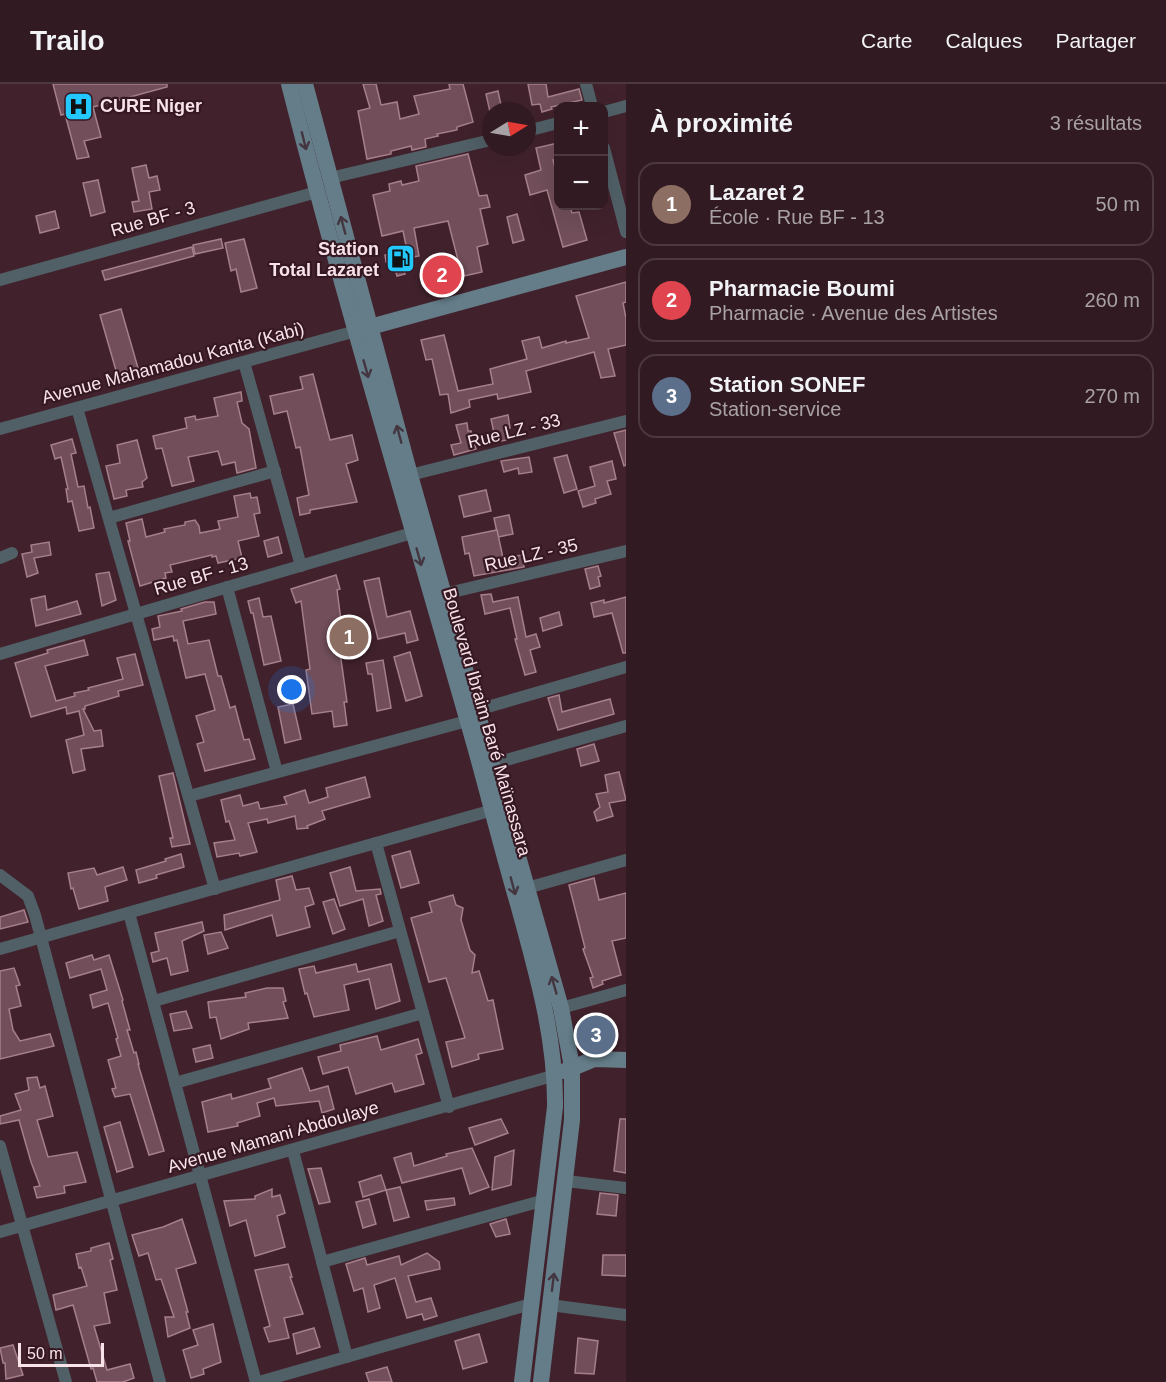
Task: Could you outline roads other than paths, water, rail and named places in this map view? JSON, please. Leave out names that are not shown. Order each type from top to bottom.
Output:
[{"type":"main road","name":"Boulevard Ibraim Baré Maïnassara","points":[[289,84],[317,192],[410,475],[444,594],[493,810],[553,1046],[556,1075],[555,1107],[522,1382]]},
{"type":"main road","name":"Boulevard Ibraim Baré Maïnassara","points":[[305,84],[330,178],[363,329],[412,533],[472,715],[492,764],[561,1008],[572,1067],[572,1120],[566,1181],[541,1382]]},
{"type":"main road","points":[[363,329],[626,257]]},
{"type":"main road","points":[[556,1075],[594,1059],[626,1060]]},
{"type":"street","points":[[586,84],[591,102]]},
{"type":"street","points":[[608,111],[626,106]]},
{"type":"street","points":[[536,129],[554,124]]},
{"type":"street","points":[[330,178],[482,142]]},
{"type":"street","points":[[605,156],[626,232]]},
{"type":"street","name":"Rue BF - 3","points":[[0,280],[317,192]]},
{"type":"street","name":"Avenue Mahamadou Kanta (Kabi)","points":[[0,429],[363,329]]},
{"type":"street","points":[[244,362],[301,566]]},
{"type":"street","points":[[77,408],[215,889]]},
{"type":"street","name":"Rue LZ - 33","points":[[410,475],[626,421]]},
{"type":"street","points":[[109,518],[275,471]]},
{"type":"street","name":"Rue BF - 13","points":[[0,654],[412,533]]},
{"type":"street","name":"Rue LZ - 35","points":[[444,594],[626,551]]},
{"type":"street","points":[[0,558],[12,553]]},
{"type":"street","points":[[227,588],[278,772]]},
{"type":"street","points":[[189,796],[278,772],[626,668]]},
{"type":"street","points":[[492,764],[626,726]]},
{"type":"street","points":[[0,949],[493,810]]},
{"type":"street","points":[[376,843],[449,1107]]},
{"type":"street","points":[[527,888],[626,860]]},
{"type":"street","points":[[0,875],[28,896],[160,1382]]},
{"type":"street","points":[[129,913],[258,1382],[531,1304]]},
{"type":"street","points":[[154,1001],[400,931]]},
{"type":"street","points":[[561,1008],[626,990]]},
{"type":"street","points":[[176,1083],[423,1013]]},
{"type":"street","name":"Avenue Mamani Abdoulaye","points":[[0,1232],[556,1075]]},
{"type":"street","points":[[0,1146],[66,1382]]},
{"type":"street","points":[[293,1151],[347,1357]]},
{"type":"street","points":[[566,1181],[626,1188]]},
{"type":"street","points":[[322,1262],[545,1200]]},
{"type":"street","points":[[550,1305],[626,1315]]},
{"type":"place","name":"CURE Niger","points":[[79,106]]},
{"type":"place","name":"Station Total Lazaret","points":[[400,259]]},
{"type":"place","name":"Pharmacie Boumi","points":[[442,275]]},
{"type":"place","name":"Lazaret 2","points":[[349,637]]},
{"type":"place","name":"Station SONEF","points":[[596,1035]]}]
